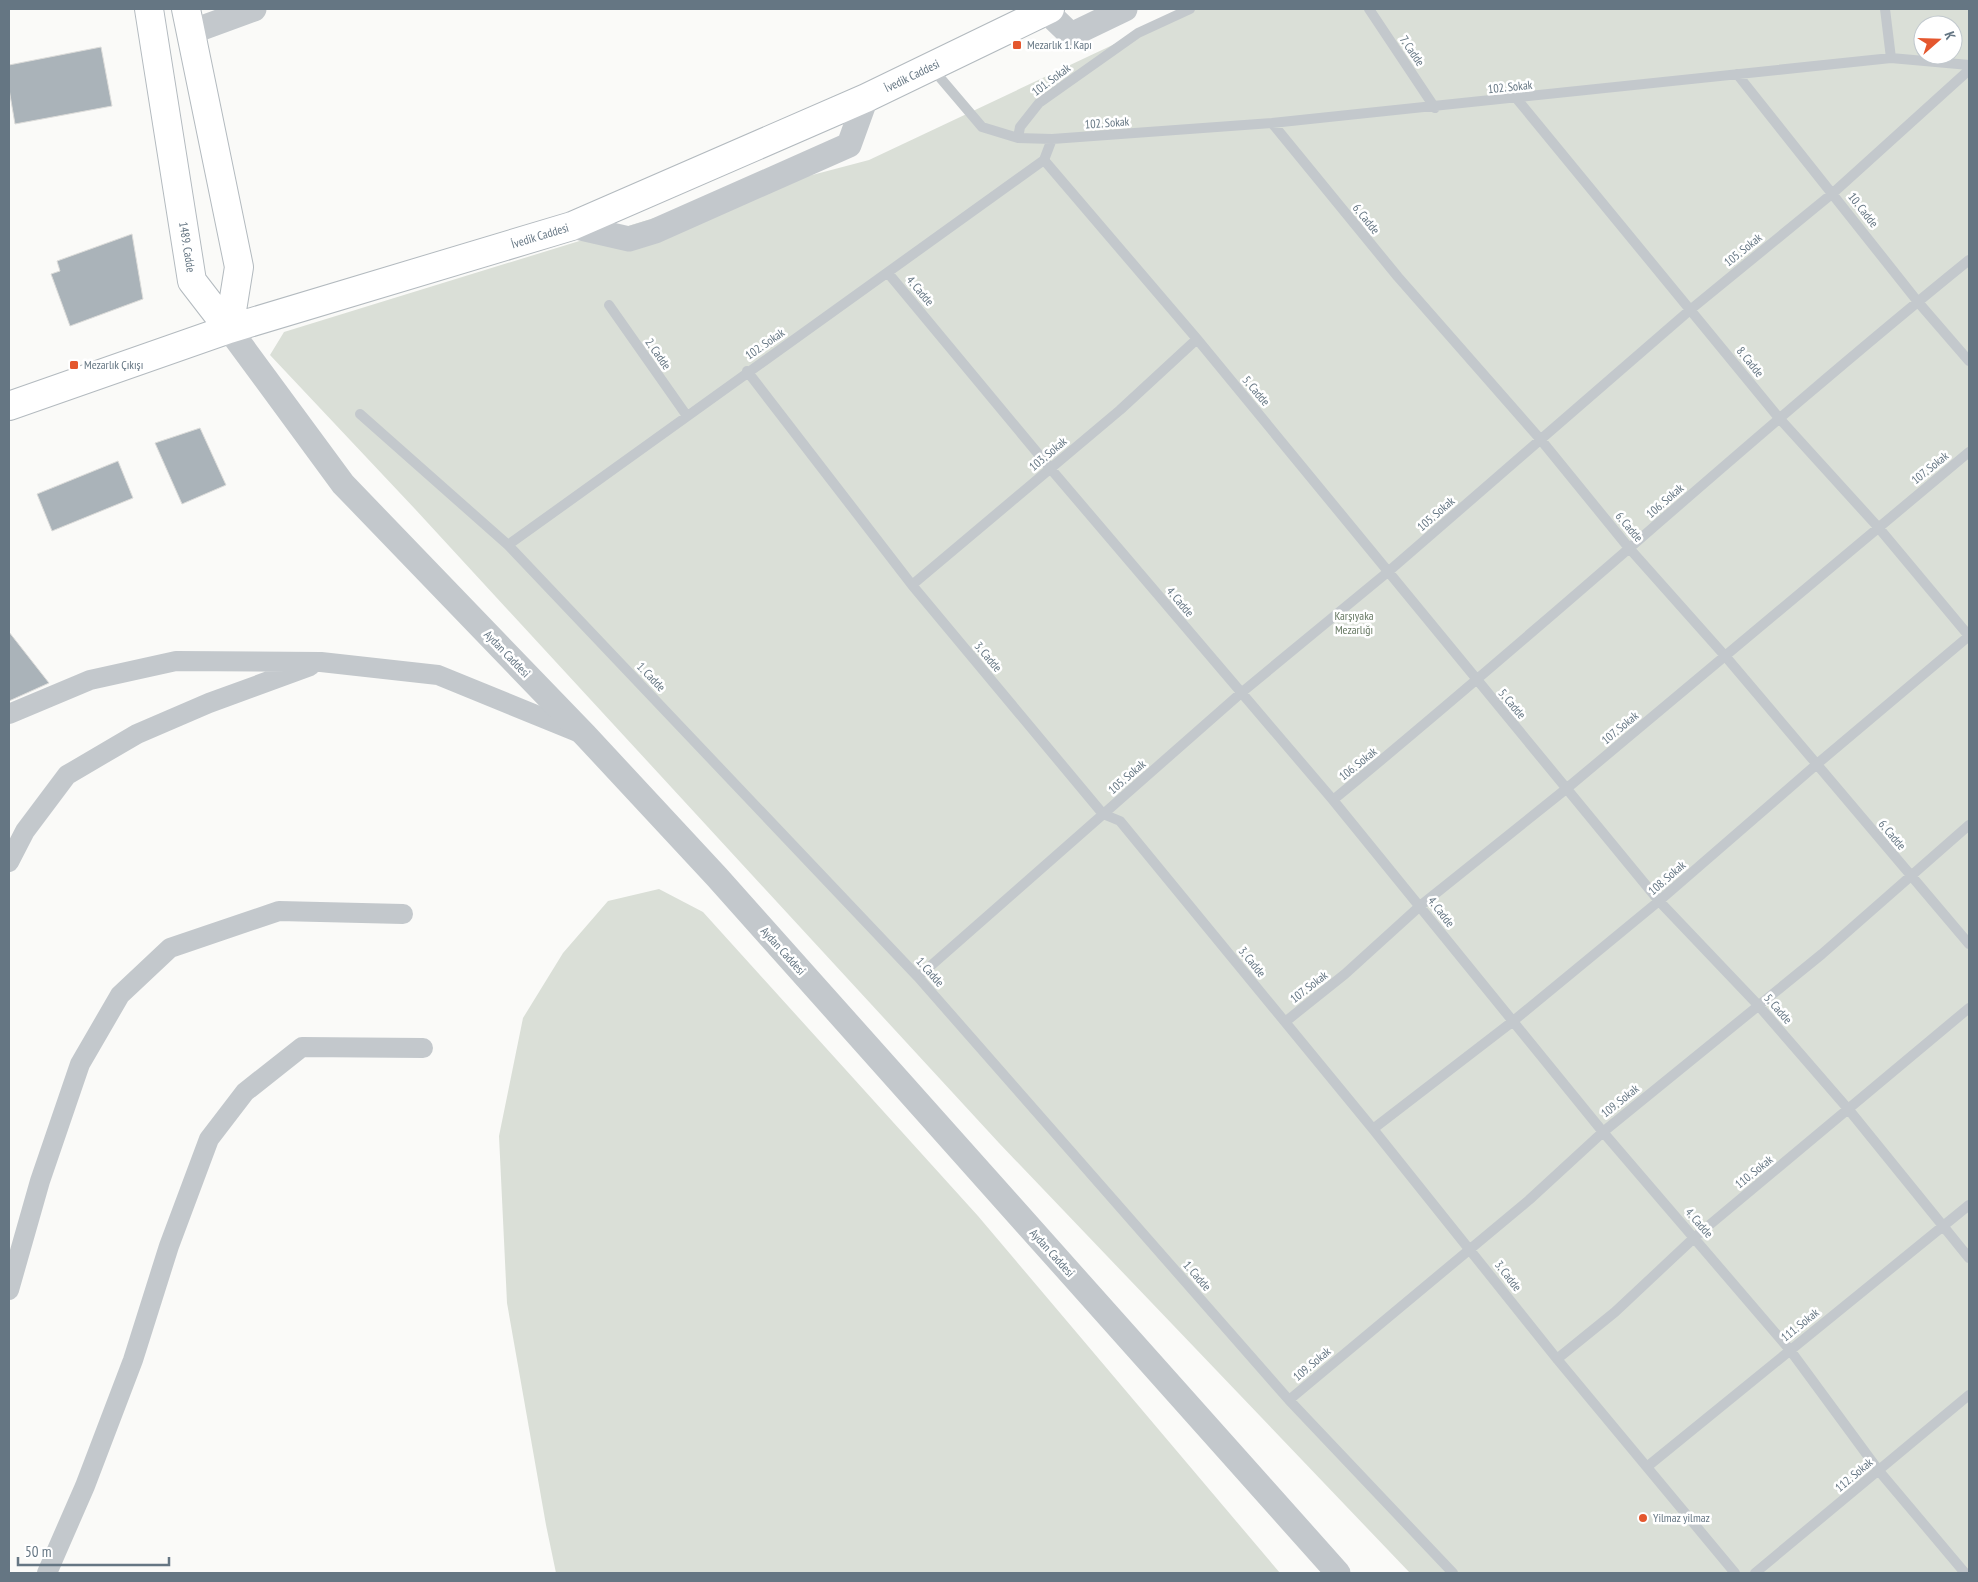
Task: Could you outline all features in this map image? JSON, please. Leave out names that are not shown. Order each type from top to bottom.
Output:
[{"type":"main road","name":"1489. Cadde","points":[[148,9],[155,42],[192,281],[229,328]]},
{"type":"main road","name":"İvedik Caddesi","points":[[9,406],[229,328],[572,226],[866,98],[1048,10]]},
{"type":"main road","points":[[155,42],[189,20],[239,266],[229,328]]},
{"type":"street","points":[[189,20],[254,9]]},
{"type":"street","points":[[1048,10],[1071,35],[1125,9]]},
{"type":"street","points":[[572,226],[629,239],[655,231],[849,144],[866,98]]},
{"type":"street","name":"Aydan Caddesi","points":[[229,328],[343,484],[585,735],[723,884],[1338,1573]]},
{"type":"street","points":[[9,714],[90,680],[176,661],[321,662],[438,675],[585,735]]},
{"type":"street","points":[[9,862],[25,831],[67,775],[137,734],[209,703],[321,662]]},
{"type":"street","points":[[9,1290],[40,1181],[80,1064],[120,995],[127,988],[170,948],[279,911],[403,914]]},
{"type":"street","points":[[46,1573],[85,1486],[133,1360],[169,1246],[209,1138],[245,1092],[302,1047],[423,1048]]},
{"type":"lane","name":"101. Sokak","points":[[1018,138],[1020,127],[1039,103],[1138,33],[1190,9]]},
{"type":"lane","name":"7. Cadde","points":[[1369,9],[1435,108]]},
{"type":"lane","points":[[1885,9],[1891,58]]},
{"type":"lane","name":"102. Sokak","points":[[931,67],[982,127],[1018,138],[1052,139],[1272,124],[1891,58],[1969,65]]},
{"type":"lane","name":"105. Sokak","points":[[918,976],[1241,694],[1389,571],[1690,310],[1833,193],[1969,70]]},
{"type":"lane","name":"10. Cadde","points":[[1737,74],[1918,302],[1969,361]]},
{"type":"lane","name":"8. Cadde","points":[[1517,99],[1779,418],[1878,527],[1969,636]]},
{"type":"lane","name":"6. Cadde","points":[[1272,124],[1398,277],[1541,440],[1630,548],[1726,657],[1969,944]]},
{"type":"lane","points":[[1044,160],[1052,139]]},
{"type":"lane","name":"102. Sokak","points":[[508,545],[747,371],[888,273],[1044,160]]},
{"type":"lane","name":"5. Cadde","points":[[1044,160],[1197,339],[1659,901],[1758,1005],[1850,1110],[1969,1258]]},
{"type":"lane","name":"106. Sokak","points":[[1333,800],[1477,681],[1779,418],[1969,260]]},
{"type":"lane","name":"4. Cadde","points":[[888,273],[1050,468],[1333,800],[1603,1132],[1696,1237],[1790,1350],[1879,1471],[1965,1573]]},
{"type":"lane","name":"2. Cadde","points":[[608,305],[687,416]]},
{"type":"lane","name":"103. Sokak","points":[[912,585],[1120,410],[1197,339]]},
{"type":"lane","name":"3. Cadde","points":[[747,371],[912,585],[1103,814],[1120,821],[1470,1248],[1557,1359],[1736,1573]]},
{"type":"lane","name":"1. Cadde","points":[[360,414],[508,545],[918,976],[1290,1400],[1453,1573]]},
{"type":"lane","name":"107. Sokak","points":[[1285,1022],[1345,974],[1420,906],[1726,657],[1969,452]]},
{"type":"lane","name":"108. Sokak","points":[[1373,1129],[1512,1022],[1659,901],[1816,764],[1969,636]]},
{"type":"lane","name":"109. Sokak","points":[[1290,1400],[1529,1200],[1603,1132],[1822,954],[1969,825]]},
{"type":"lane","name":"110. Sokak","points":[[1557,1359],[1614,1312],[1696,1237],[1850,1110],[1969,1008]]},
{"type":"lane","name":"111. Sokak","points":[[1648,1466],[1969,1205]]},
{"type":"lane","name":"112. Sokak","points":[[1755,1573],[1969,1395]]},
{"type":"green space","name":"Karşıyaka Mezarlığı","points":[[1184,9],[1969,9],[1969,1573],[1410,1573],[999,1143],[415,509],[270,355],[284,332],[680,210],[869,160],[1138,33]]},
{"type":"green space","points":[[659,889],[703,912],[978,1216],[1280,1573],[556,1573],[507,1303],[499,1136],[523,1018],[563,953],[608,901]]},
{"type":"building","points":[[101,47],[112,106],[15,124],[9,89],[9,65]]},
{"type":"building","points":[[132,234],[143,299],[70,326],[51,274],[60,271],[57,261]]},
{"type":"building","points":[[200,428],[226,485],[182,504],[155,443]]},
{"type":"building","points":[[118,461],[133,498],[52,531],[37,494]]},
{"type":"building","points":[[9,632],[49,683],[9,701]]},
{"type":"place","name":"Mezarlık 1. Kapı","points":[[1017,45]]},
{"type":"place","name":"Mezarlık Çıkışı","points":[[74,365]]},
{"type":"place","name":"Yilmaz yilmaz","points":[[1643,1518]]}]
